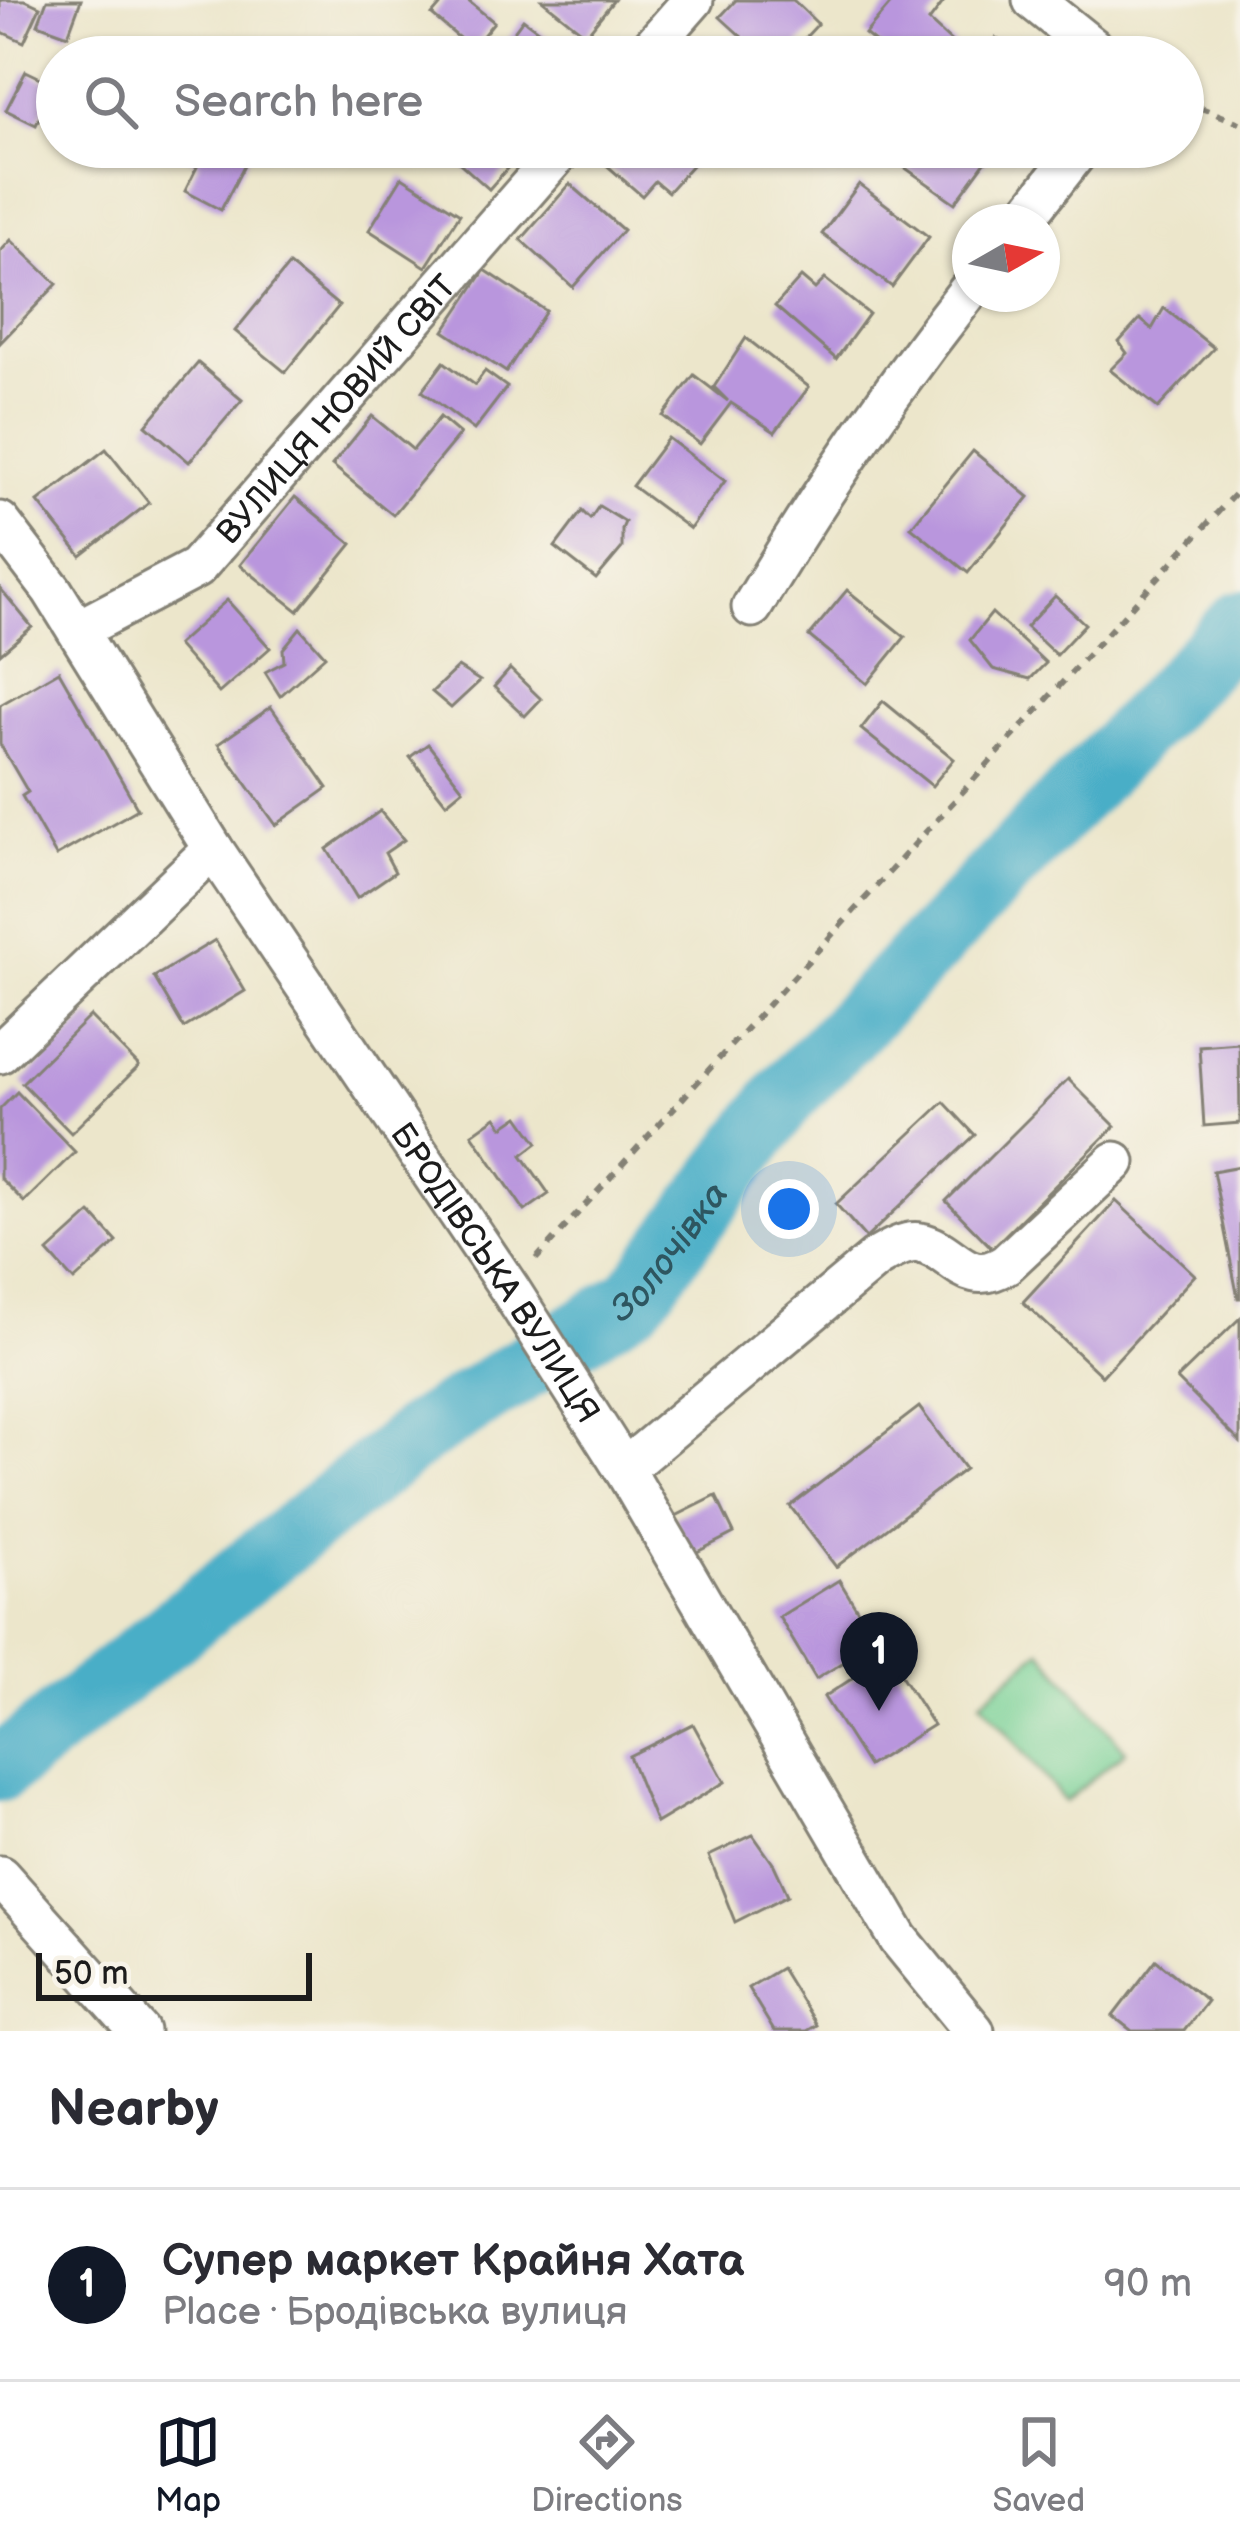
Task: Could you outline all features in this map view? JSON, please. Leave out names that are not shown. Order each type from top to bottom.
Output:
[{"type":"street","points":[[661,36],[693,0]]},
{"type":"street","points":[[1033,0],[1078,36]]},
{"type":"street","name":"ВУЛИЦЯ НОВИЙ СВІТ","points":[[78,631],[196,568],[546,168]]},
{"type":"street","points":[[1036,204],[1064,168]]},
{"type":"street","points":[[752,607],[803,520],[905,371],[952,312]]},
{"type":"street","name":"БРОДІВСЬКА ВУЛИЦЯ","points":[[0,522],[52,590],[213,849],[615,1454],[899,1939],[974,2031]]},
{"type":"street","points":[[0,1052],[213,849]]},
{"type":"street","points":[[615,1454],[875,1259],[906,1244],[921,1243],[968,1270],[993,1273],[1115,1162]]},
{"type":"street","points":[[6,1883],[139,2031]]},
{"type":"path","points":[[1204,108],[1240,123]]},
{"type":"path","points":[[509,1288],[1240,488]]},
{"type":"green space","points":[[1041,1650],[1126,1751],[1065,1802],[981,1701]]},
{"type":"building","points":[[0,0],[25,0],[40,7],[24,42],[0,31]]},
{"type":"building","points":[[47,0],[81,0],[68,35],[38,24]]},
{"type":"building","points":[[445,0],[467,0],[494,22],[483,36],[457,36],[432,15]]},
{"type":"building","points":[[542,0],[614,0],[586,35]]},
{"type":"building","points":[[736,0],[793,0],[818,24],[807,36],[741,36],[720,17]]},
{"type":"building","points":[[894,0],[945,0],[929,21],[945,36],[865,34]]},
{"type":"building","points":[[523,19],[546,36],[510,36]]},
{"type":"building","points":[[26,71],[36,76],[36,125],[6,110]]},
{"type":"building","points":[[196,168],[243,168],[221,210],[185,191]]},
{"type":"building","points":[[466,168],[508,168],[489,189]]},
{"type":"building","points":[[610,168],[689,168],[668,192],[655,181],[642,196]]},
{"type":"building","points":[[905,168],[981,168],[955,203]]},
{"type":"building","points":[[402,177],[460,214],[426,267],[369,230]]},
{"type":"building","points":[[570,184],[623,230],[573,287],[521,240]]},
{"type":"building","points":[[859,184],[929,237],[892,287],[822,234]]},
{"type":"building","points":[[11,240],[57,284],[0,343],[0,252]]},
{"type":"building","points":[[289,265],[339,306],[285,372],[235,331]]},
{"type":"building","points":[[485,270],[546,311],[506,372],[444,331]]},
{"type":"building","points":[[801,277],[815,289],[825,279],[869,314],[836,359],[775,306]]},
{"type":"building","points":[[1164,308],[1214,348],[1158,408],[1110,370],[1127,353],[1119,342],[1140,319],[1152,329]]},
{"type":"building","points":[[746,338],[809,387],[775,432],[731,403],[700,444],[663,416],[694,375],[728,401],[714,387]]},
{"type":"building","points":[[444,362],[475,385],[485,371],[507,387],[474,430],[422,391]]},
{"type":"building","points":[[198,363],[242,400],[189,462],[146,425]]},
{"type":"building","points":[[372,416],[413,450],[440,417],[460,434],[393,515],[332,465]]},
{"type":"building","points":[[668,438],[725,481],[690,529],[632,486]]},
{"type":"building","points":[[106,449],[149,503],[81,556],[38,502]]},
{"type":"building","points":[[973,451],[1029,497],[968,573],[911,527]]},
{"type":"building","points":[[295,497],[352,544],[298,611],[240,565]]},
{"type":"building","points":[[599,506],[625,522],[622,548],[596,579],[555,547],[582,511],[590,519]]},
{"type":"building","points":[[0,588],[32,627],[0,654]]},
{"type":"building","points":[[847,590],[905,637],[867,684],[809,636]]},
{"type":"building","points":[[1055,596],[1085,624],[1056,655],[1026,627]]},
{"type":"building","points":[[227,600],[270,648],[219,693],[177,645]]},
{"type":"building","points":[[992,613],[1046,663],[1030,679],[993,669],[970,640]]},
{"type":"building","points":[[300,628],[325,656],[280,696],[265,672],[284,662],[283,649]]},
{"type":"building","points":[[458,667],[480,681],[451,708],[432,692]]},
{"type":"building","points":[[510,669],[541,699],[525,716],[494,687]]},
{"type":"building","points":[[59,671],[138,809],[56,856],[0,744],[0,705]]},
{"type":"building","points":[[883,701],[954,759],[932,786],[861,729]]},
{"type":"building","points":[[271,707],[328,788],[276,825],[218,744]]},
{"type":"building","points":[[428,744],[463,789],[446,803],[410,757]]},
{"type":"building","points":[[380,811],[404,840],[385,853],[395,872],[357,898],[327,849]]},
{"type":"building","points":[[215,940],[245,991],[184,1028],[154,977]]},
{"type":"building","points":[[90,1016],[139,1066],[71,1133],[22,1083]]},
{"type":"building","points":[[1239,1043],[1240,1123],[1204,1126],[1199,1046]]},
{"type":"building","points":[[1068,1079],[1115,1126],[992,1248],[946,1201]]},
{"type":"building","points":[[17,1092],[75,1152],[24,1202],[0,1178],[0,1109]]},
{"type":"building","points":[[944,1102],[975,1135],[866,1238],[836,1204]]},
{"type":"building","points":[[519,1116],[538,1143],[522,1155],[549,1194],[525,1211],[472,1134],[496,1117],[503,1127]]},
{"type":"building","points":[[1240,1166],[1240,1298],[1238,1298],[1213,1171]]},
{"type":"building","points":[[1116,1201],[1195,1275],[1102,1376],[1023,1302]]},
{"type":"building","points":[[91,1213],[117,1242],[74,1281],[48,1252]]},
{"type":"building","points":[[1240,1318],[1240,1442],[1177,1379]]},
{"type":"building","points":[[919,1407],[965,1469],[836,1567],[790,1506]]},
{"type":"building","points":[[716,1496],[734,1533],[693,1554],[674,1517]]},
{"type":"building","points":[[839,1580],[877,1642],[816,1679],[779,1617]]},
{"type":"building","points":[[888,1655],[933,1725],[868,1766],[824,1697]]},
{"type":"building","points":[[693,1724],[725,1782],[656,1823],[629,1756]]},
{"type":"building","points":[[753,1835],[788,1895],[735,1922],[709,1856]]},
{"type":"building","points":[[1156,1960],[1207,2001],[1184,2031],[1132,2031],[1113,2016]]},
{"type":"building","points":[[781,1968],[816,2025],[806,2031],[774,2031],[748,1988]]},
{"type":"waterway","name":"Золочівка","points":[[0,1769],[419,1434],[634,1299],[787,1094],[1240,623]]},
{"type":"place","name":"Супер маркет Крайня Хата","points":[[879,1711]]}]
